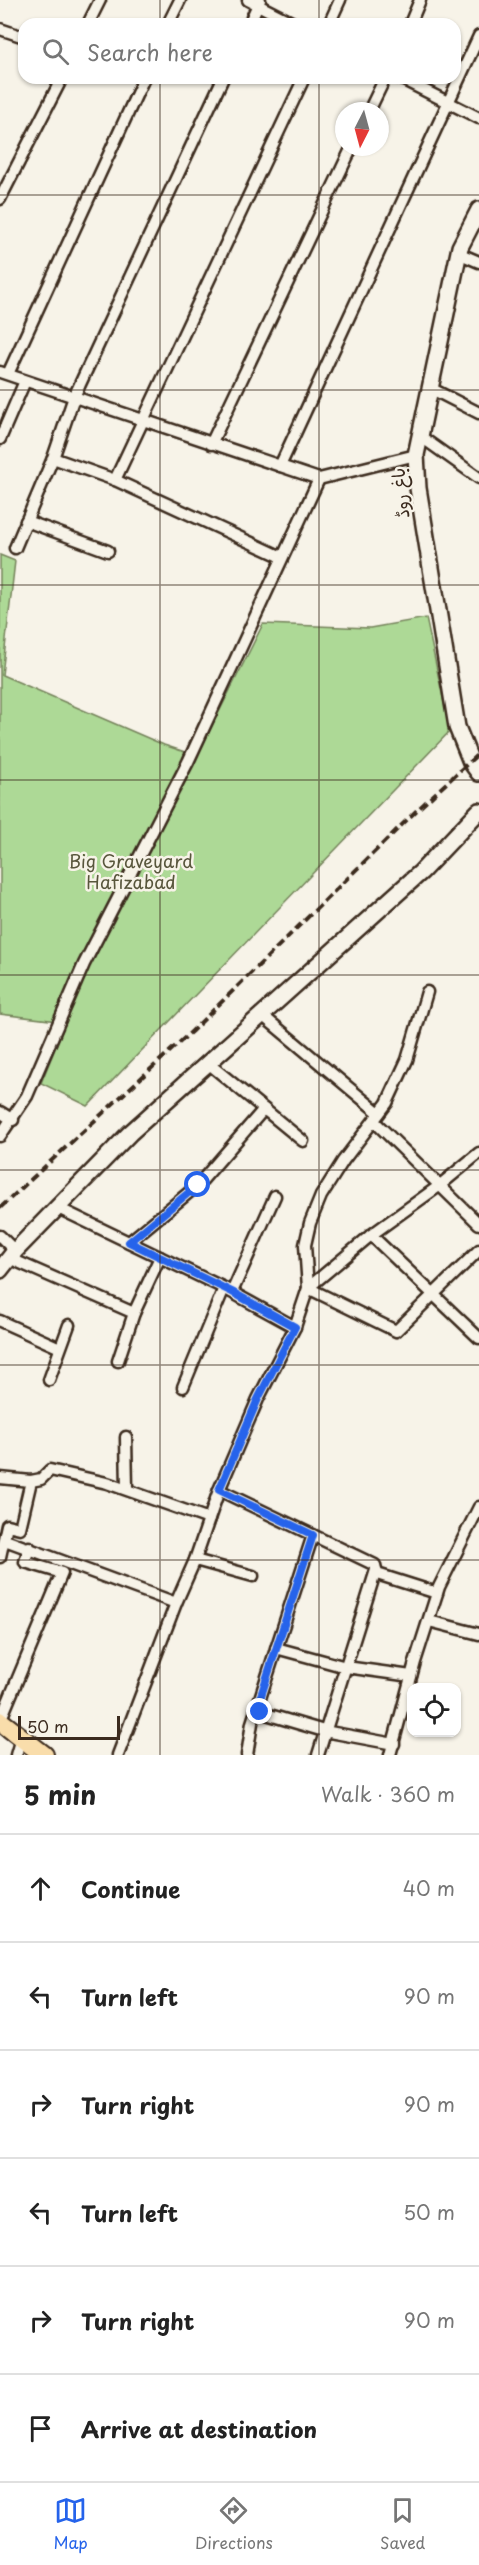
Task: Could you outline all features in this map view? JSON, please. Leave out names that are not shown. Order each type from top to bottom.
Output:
[{"type":"main road","points":[[0,1721],[19,1746],[44,1755]]},
{"type":"street","points":[[91,18],[100,0]]},
{"type":"street","points":[[171,18],[180,0]]},
{"type":"street","points":[[332,18],[340,0]]},
{"type":"street","points":[[412,18],[420,0]]},
{"type":"street","points":[[251,18],[255,2],[285,18]]},
{"type":"street","points":[[0,29],[18,35]]},
{"type":"street","points":[[461,75],[479,36]]},
{"type":"street","points":[[0,199],[59,84]]},
{"type":"street","points":[[141,84],[4,373],[319,479],[416,455]]},
{"type":"street","points":[[15,548],[53,458],[74,397],[220,84]]},
{"type":"street","points":[[115,480],[301,84]]},
{"type":"street","points":[[373,102],[382,84]]},
{"type":"street","points":[[412,84],[479,118]]},
{"type":"street","points":[[280,466],[457,84]]},
{"type":"street","points":[[211,444],[348,156]]},
{"type":"street","name":"باغ روڈ","points":[[478,214],[458,253],[416,455],[418,488],[457,727],[471,762],[479,773]]},
{"type":"street","points":[[458,253],[479,262]]},
{"type":"street","points":[[0,439],[25,381]]},
{"type":"street","points":[[430,388],[479,413]]},
{"type":"street","points":[[420,436],[479,478]]},
{"type":"street","points":[[53,458],[115,480],[282,557]]},
{"type":"street","points":[[0,1136],[13,1120],[27,1096],[84,964],[188,762],[319,479]]},
{"type":"street","points":[[26,521],[108,551]]},
{"type":"street","points":[[8,1260],[130,1133],[421,872],[476,819]]},
{"type":"street","points":[[118,1755],[176,1603],[195,1560],[219,1490],[258,1399],[295,1327],[308,1288],[305,1245],[310,1223],[321,1196],[343,1161],[377,1117],[407,1060],[427,992]]},
{"type":"street","points":[[262,1015],[377,1117],[439,1186],[479,1224]]},
{"type":"street","points":[[208,1063],[303,1141]]},
{"type":"street","points":[[129,1242],[198,1185],[264,1109]]},
{"type":"street","points":[[0,1112],[13,1120]]},
{"type":"street","points":[[308,1288],[371,1235],[439,1186],[479,1153]]},
{"type":"street","points":[[183,1387],[275,1196]]},
{"type":"street","points":[[58,1208],[228,1290],[295,1327]]},
{"type":"street","points":[[371,1235],[479,1338]]},
{"type":"street","points":[[0,1236],[8,1260],[134,1313]]},
{"type":"street","points":[[308,1288],[396,1331],[479,1250]]},
{"type":"street","points":[[118,1361],[134,1313],[160,1257]]},
{"type":"street","points":[[0,1322],[60,1348]]},
{"type":"street","points":[[49,1380],[69,1325]]},
{"type":"street","points":[[126,1437],[127,1489]]},
{"type":"street","points":[[0,1478],[31,1481],[41,1479],[50,1470],[127,1489],[209,1519]]},
{"type":"street","points":[[0,1557],[7,1525],[20,1528],[31,1481]]},
{"type":"street","points":[[219,1490],[375,1565],[377,1574],[437,1593]]},
{"type":"street","points":[[256,1711],[393,1752],[411,1677],[437,1593],[479,1507]]},
{"type":"street","points":[[247,1755],[256,1711],[313,1535]]},
{"type":"street","points":[[4,1540],[29,1547],[176,1603]]},
{"type":"street","points":[[0,1721],[62,1573],[25,1562],[29,1547]]},
{"type":"street","points":[[195,1560],[252,1576]]},
{"type":"street","points":[[318,1755],[376,1570]]},
{"type":"street","points":[[429,1622],[479,1634]]},
{"type":"street","points":[[276,1648],[346,1667],[411,1677]]},
{"type":"green space","name":"Big Graveyard Hafizabad","points":[[0,555],[15,561],[2,675],[164,745],[197,756],[263,624],[370,628],[426,618],[450,731],[88,1106],[41,1083],[66,1022],[0,1014]]},
{"type":"railway","points":[[0,1208],[192,1031],[416,811],[479,753]]},
{"type":"route","points":[[198,1185],[129,1242],[232,1292],[295,1327],[258,1399],[219,1490],[313,1535],[256,1711],[260,1712]]}]
